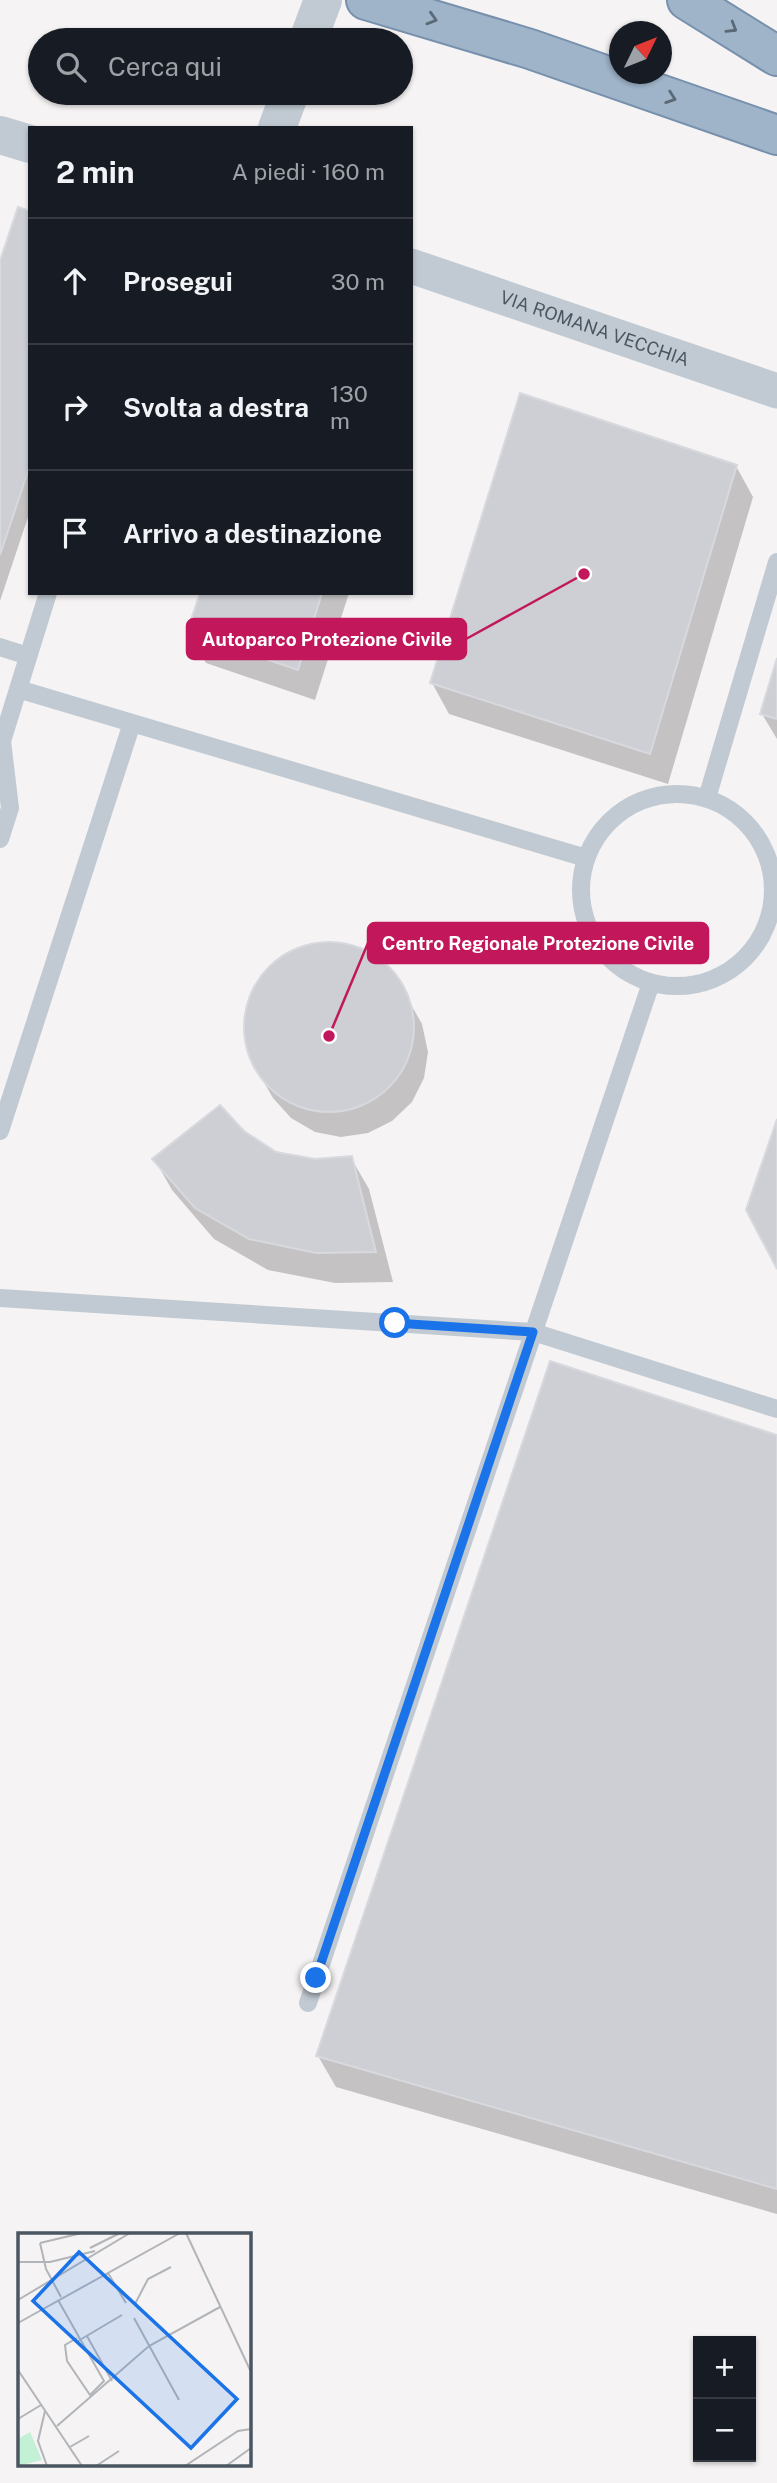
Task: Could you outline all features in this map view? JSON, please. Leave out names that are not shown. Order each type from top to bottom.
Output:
[{"type":"highway","points":[[366,0],[530,49],[777,135]]},
{"type":"highway","points":[[687,0],[777,56]]},
{"type":"street","points":[[312,28],[323,0]]},
{"type":"street","points":[[278,126],[286,105]]},
{"type":"street","points":[[0,135],[28,143]]},
{"type":"street","name":"VIA ROMANA VECCHIA","points":[[413,267],[777,391]]},
{"type":"lane","points":[[707,799],[777,562]]},
{"type":"lane","points":[[0,839],[10,808],[2,741],[47,595]]},
{"type":"lane","points":[[0,647],[29,656]]},
{"type":"lane","points":[[18,689],[586,858]]},
{"type":"lane","points":[[0,1131],[132,723]]},
{"type":"lane","points":[[677,793],[707,799],[732,811],[751,829],[765,853],[775,878],[771,910],[760,939],[740,963],[713,979],[702,982],[682,986],[651,982],[622,969],[600,948],[585,920],[581,889],[586,858],[600,832],[621,811],[639,802],[677,793]]},
{"type":"lane","points":[[308,2003],[651,982]]},
{"type":"lane","points":[[0,1298],[533,1332],[777,1409]]},
{"type":"building","points":[[18,207],[28,210],[28,471],[0,555],[0,261]]},
{"type":"building","points":[[520,393],[737,465],[650,754],[430,683]]},
{"type":"building","points":[[199,595],[321,595],[298,670],[187,632]]},
{"type":"building","points":[[777,658],[777,719],[760,714]]},
{"type":"building","points":[[329,942],[361,949],[389,967],[407,995],[414,1027],[407,1059],[389,1087],[361,1105],[329,1112],[297,1105],[269,1087],[251,1059],[244,1027],[251,995],[269,967],[297,949]]},
{"type":"building","points":[[220,1105],[244,1131],[276,1152],[315,1159],[352,1156],[376,1252],[316,1253],[249,1239],[195,1208],[152,1159]]},
{"type":"building","points":[[777,1119],[777,1269],[746,1210]]},
{"type":"building","points":[[550,1361],[777,1435],[777,2189],[316,2056]]},
{"type":"place","name":"Autoparco Protezione Civile","points":[[584,574]]},
{"type":"place","name":"Centro Regionale Protezione Civile","points":[[329,1036]]},
{"type":"route","points":[[316,1978],[533,1332],[395,1323]]}]
